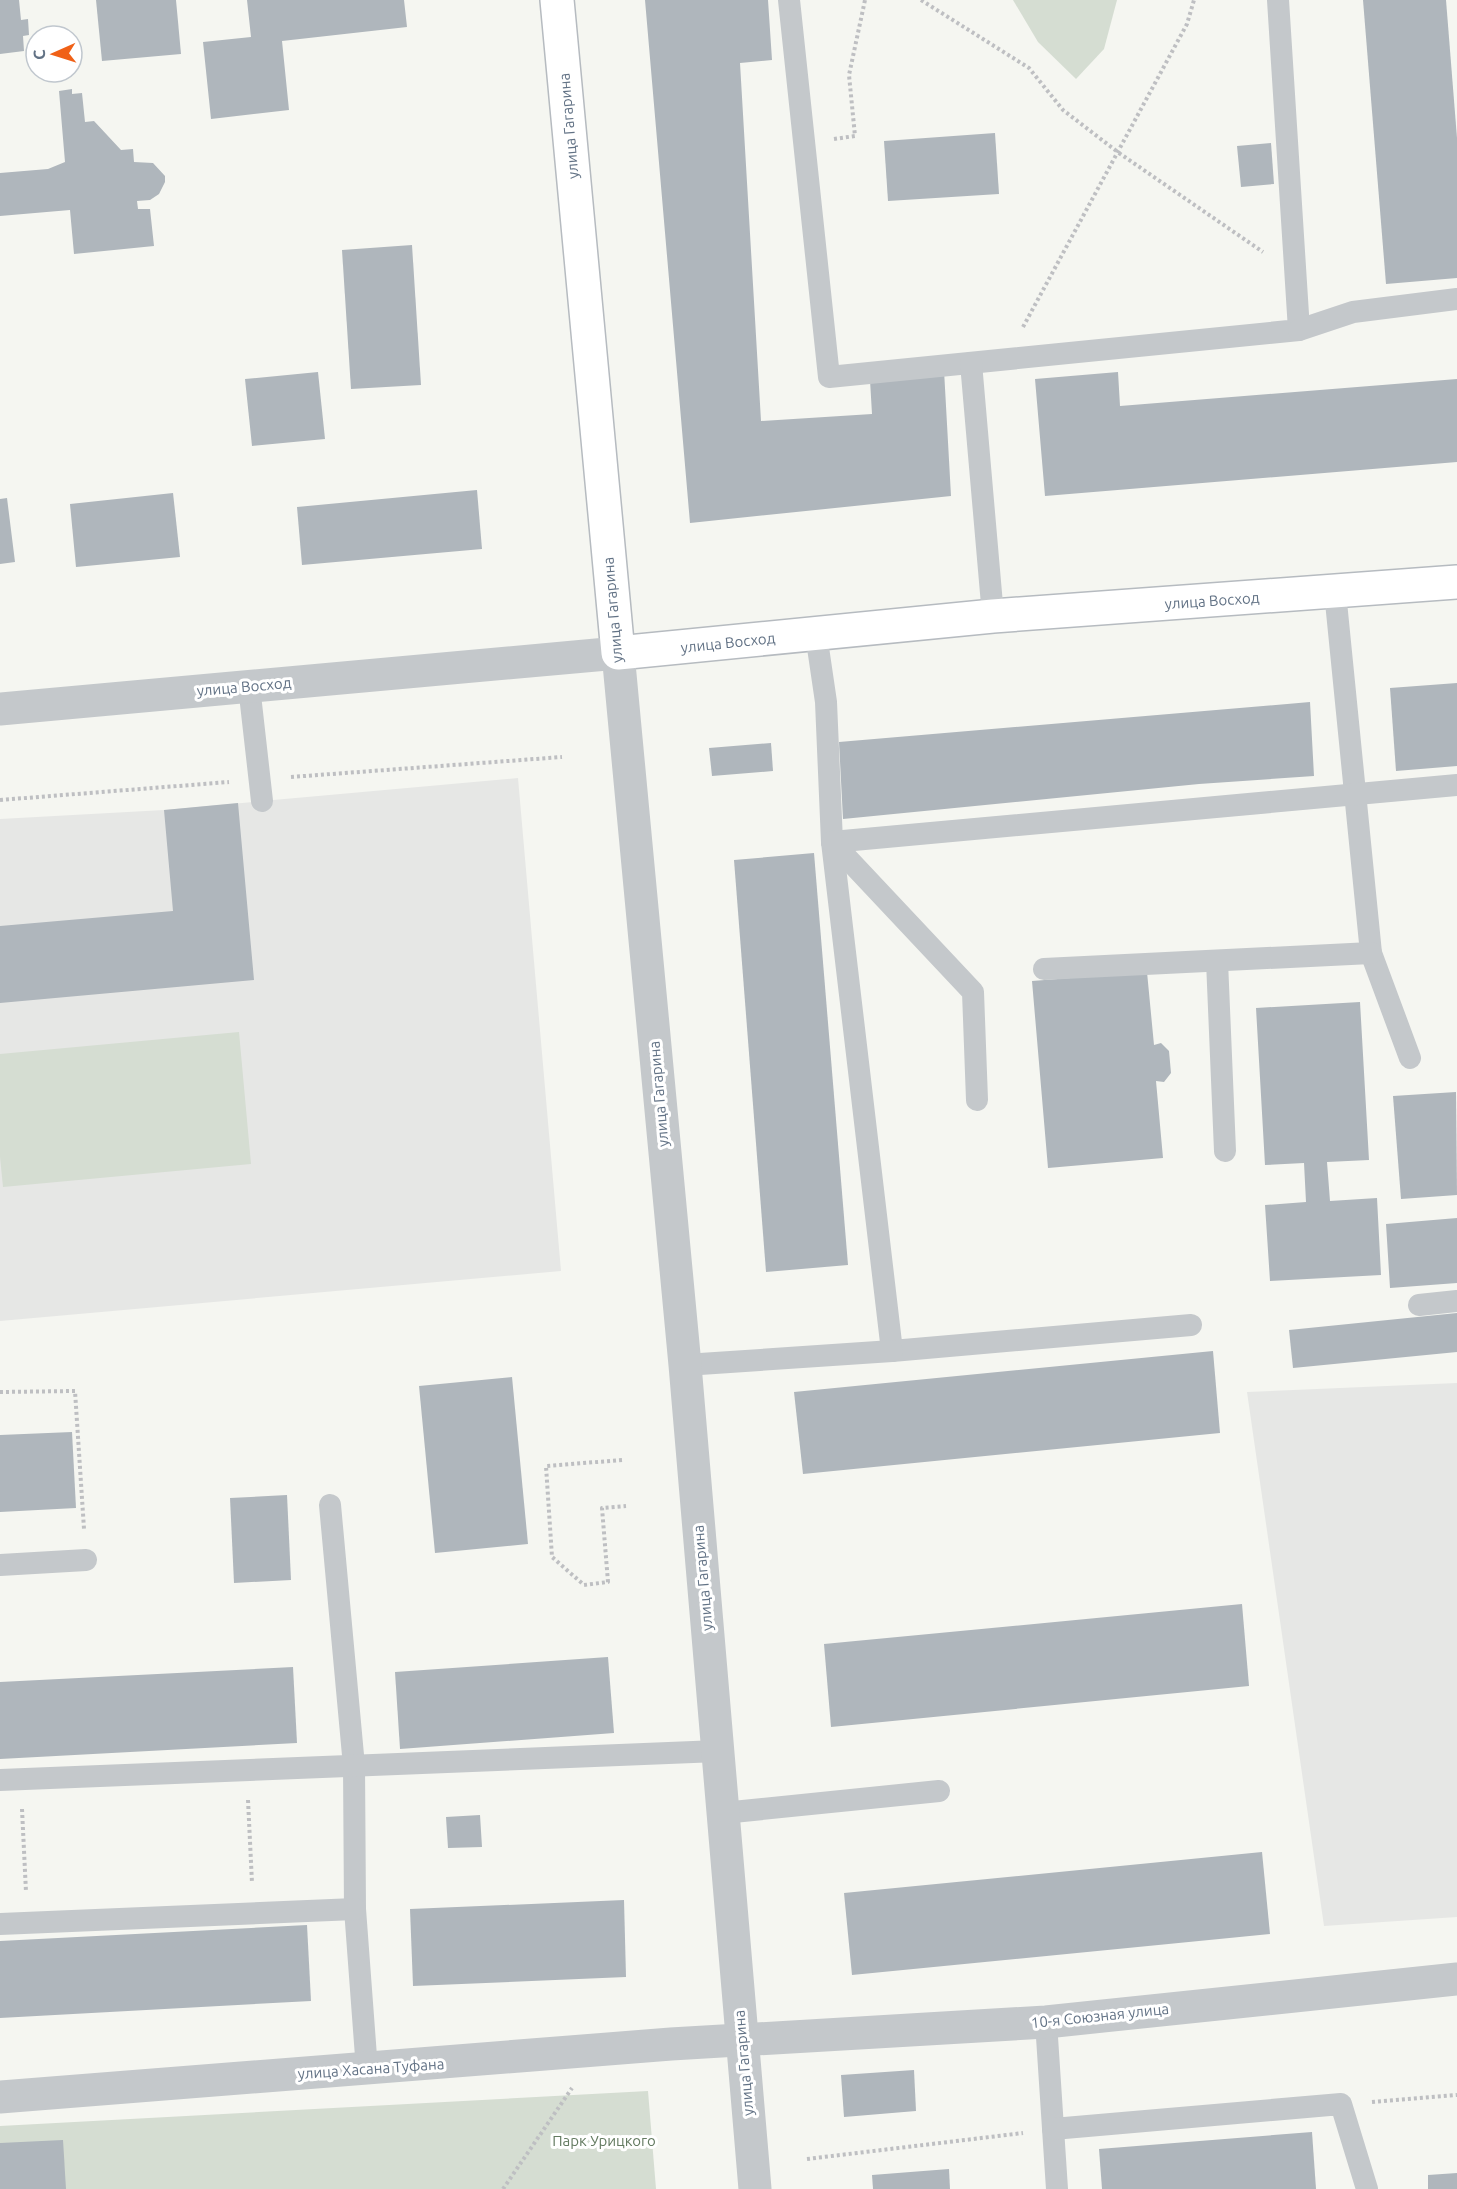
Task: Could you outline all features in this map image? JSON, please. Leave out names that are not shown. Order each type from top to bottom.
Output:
[{"type":"street","name":"улица Гагарина","points":[[557,0],[685,1365],[755,2189]]},
{"type":"street","name":"улица Восход","points":[[0,709],[618,653],[993,616],[1457,582]]},
{"type":"street","name":"10-я Союзная улица","points":[[742,2041],[1046,2022],[1457,1979]]},
{"type":"street","name":"улица Хасана Туфана","points":[[0,2097],[742,2041]]},
{"type":"lane","points":[[789,0],[830,377],[1299,330],[1353,312],[1457,299]]},
{"type":"lane","points":[[1278,0],[1293,273],[1299,330]]},
{"type":"lane","points":[[971,363],[993,616]]},
{"type":"lane","points":[[1335,592],[1371,953],[1410,1058]]},
{"type":"lane","points":[[816,634],[826,702],[832,842],[892,1351]]},
{"type":"lane","points":[[249,686],[262,801]]},
{"type":"lane","points":[[832,842],[1457,785]]},
{"type":"lane","points":[[832,842],[973,992],[976,1100]]},
{"type":"lane","points":[[1044,969],[1371,953]]},
{"type":"lane","points":[[1217,961],[1225,1151]]},
{"type":"lane","points":[[1419,1305],[1457,1301]]},
{"type":"lane","points":[[685,1365],[892,1351],[1191,1325]]},
{"type":"lane","points":[[330,1505],[354,1766],[355,1909],[367,2070]]},
{"type":"lane","points":[[0,1565],[86,1560]]},
{"type":"lane","points":[[10,1780],[718,1751]]},
{"type":"lane","points":[[723,1813],[939,1791]]},
{"type":"lane","points":[[0,1924],[355,1909]]},
{"type":"lane","points":[[1046,2022],[1057,2189]]},
{"type":"lane","points":[[1053,2129],[1341,2104],[1367,2189]]},
{"type":"path","points":[[803,143],[855,136],[849,75],[865,0]]},
{"type":"path","points":[[921,0],[1029,68],[1063,110],[1119,153],[1293,273]]},
{"type":"path","points":[[1005,359],[1119,153],[1187,24],[1194,0]]},
{"type":"path","points":[[0,1392],[75,1391],[86,1560]]},
{"type":"path","points":[[622,1460],[546,1466],[552,1557],[584,1585],[608,1582],[602,1508],[626,1506]]},
{"type":"path","points":[[247,1770],[254,1913]]},
{"type":"path","points":[[10,1780],[28,1923]]},
{"type":"path","points":[[503,2189],[572,2087]]},
{"type":"path","points":[[1341,2104],[1457,2095]]},
{"type":"path","points":[[807,2159],[1053,2129]]},
{"type":"shaded area","points":[[518,778],[561,1271],[0,1321],[0,819],[164,810]]},
{"type":"shaded area","points":[[1457,1383],[1457,1917],[1324,1926],[1247,1392]]},
{"type":"green space","points":[[1013,0],[1117,0],[1104,49],[1076,79],[1038,42]]},
{"type":"green space","points":[[239,1032],[251,1164],[3,1187],[0,1157],[0,1054]]},
{"type":"green space","name":"Парк Урицкого","points":[[648,2091],[656,2189],[0,2189],[0,2126]]},
{"type":"building","points":[[0,0],[19,0],[21,20],[28,19],[28,24],[24,24],[24,51],[0,54]]},
{"type":"building","points":[[96,0],[176,0],[181,54],[102,61]]},
{"type":"building","points":[[247,0],[404,0],[407,27],[282,41],[289,110],[211,119],[203,42],[251,37]]},
{"type":"building","points":[[645,0],[768,0],[772,60],[740,63],[761,421],[872,414],[870,380],[944,370],[951,496],[690,523]]},
{"type":"building","points":[[1363,0],[1446,0],[1457,138],[1457,278],[1386,284]]},
{"type":"building","points":[[72,89],[72,94],[82,93],[85,122],[94,121],[121,150],[133,149],[134,162],[153,163],[165,176],[165,182],[159,194],[150,200],[137,201],[138,209],[150,209],[154,246],[74,254],[70,210],[0,216],[0,173],[48,169],[65,162],[59,91]]},
{"type":"building","points":[[995,133],[999,194],[888,201],[884,141]]},
{"type":"building","points":[[1271,143],[1274,184],[1241,187],[1237,146]]},
{"type":"building","points":[[412,245],[421,385],[351,389],[342,250]]},
{"type":"building","points":[[318,372],[325,439],[252,446],[245,379]]},
{"type":"building","points":[[1118,372],[1120,406],[1457,379],[1457,462],[1045,496],[1035,379]]},
{"type":"building","points":[[477,490],[482,549],[302,565],[297,507]]},
{"type":"building","points":[[173,493],[180,557],[76,567],[70,504]]},
{"type":"building","points":[[7,498],[15,562],[0,564],[0,499]]},
{"type":"building","points":[[1457,683],[1457,766],[1396,771],[1390,688]]},
{"type":"building","points":[[1310,702],[1314,776],[1199,784],[843,819],[839,742]]},
{"type":"building","points":[[771,743],[773,771],[712,776],[709,748]]},
{"type":"building","points":[[238,803],[254,980],[0,1003],[0,926],[173,911],[164,810]]},
{"type":"building","points":[[814,853],[848,1265],[766,1272],[734,860]]},
{"type":"building","points":[[1147,972],[1154,1045],[1161,1043],[1169,1051],[1171,1073],[1164,1082],[1156,1081],[1163,1158],[1048,1168],[1032,981]]},
{"type":"building","points":[[1360,1002],[1369,1160],[1327,1162],[1330,1201],[1377,1198],[1381,1275],[1270,1281],[1265,1205],[1306,1202],[1304,1163],[1265,1165],[1256,1008]]},
{"type":"building","points":[[1456,1092],[1457,1195],[1401,1199],[1393,1096]]},
{"type":"building","points":[[1457,1218],[1457,1283],[1390,1288],[1386,1224]]},
{"type":"building","points":[[1457,1313],[1457,1352],[1293,1368],[1289,1330]]},
{"type":"building","points":[[1213,1351],[1220,1433],[803,1474],[794,1392]]},
{"type":"building","points":[[512,1377],[528,1544],[435,1553],[419,1386]]},
{"type":"building","points":[[72,1432],[76,1508],[0,1512],[0,1435]]},
{"type":"building","points":[[287,1495],[291,1580],[234,1583],[230,1498]]},
{"type":"building","points":[[1242,1604],[1249,1686],[831,1727],[824,1644]]},
{"type":"building","points":[[608,1657],[614,1733],[400,1749],[395,1672]]},
{"type":"building","points":[[293,1667],[297,1743],[0,1759],[0,1682]]},
{"type":"building","points":[[480,1815],[482,1847],[448,1848],[446,1817]]},
{"type":"building","points":[[1262,1852],[1270,1934],[852,1975],[844,1893]]},
{"type":"building","points":[[624,1900],[626,1977],[413,1986],[410,1909]]},
{"type":"building","points":[[307,1925],[311,2001],[0,2018],[0,1941]]},
{"type":"building","points":[[914,2070],[916,2111],[844,2117],[841,2075]]},
{"type":"building","points":[[1312,2132],[1316,2189],[1102,2189],[1099,2149]]},
{"type":"building","points":[[63,2140],[66,2189],[0,2189],[0,2143]]},
{"type":"building","points":[[949,2169],[950,2189],[873,2189],[872,2175]]},
{"type":"building","points":[[1457,2173],[1457,2189],[1428,2189],[1428,2175]]}]
